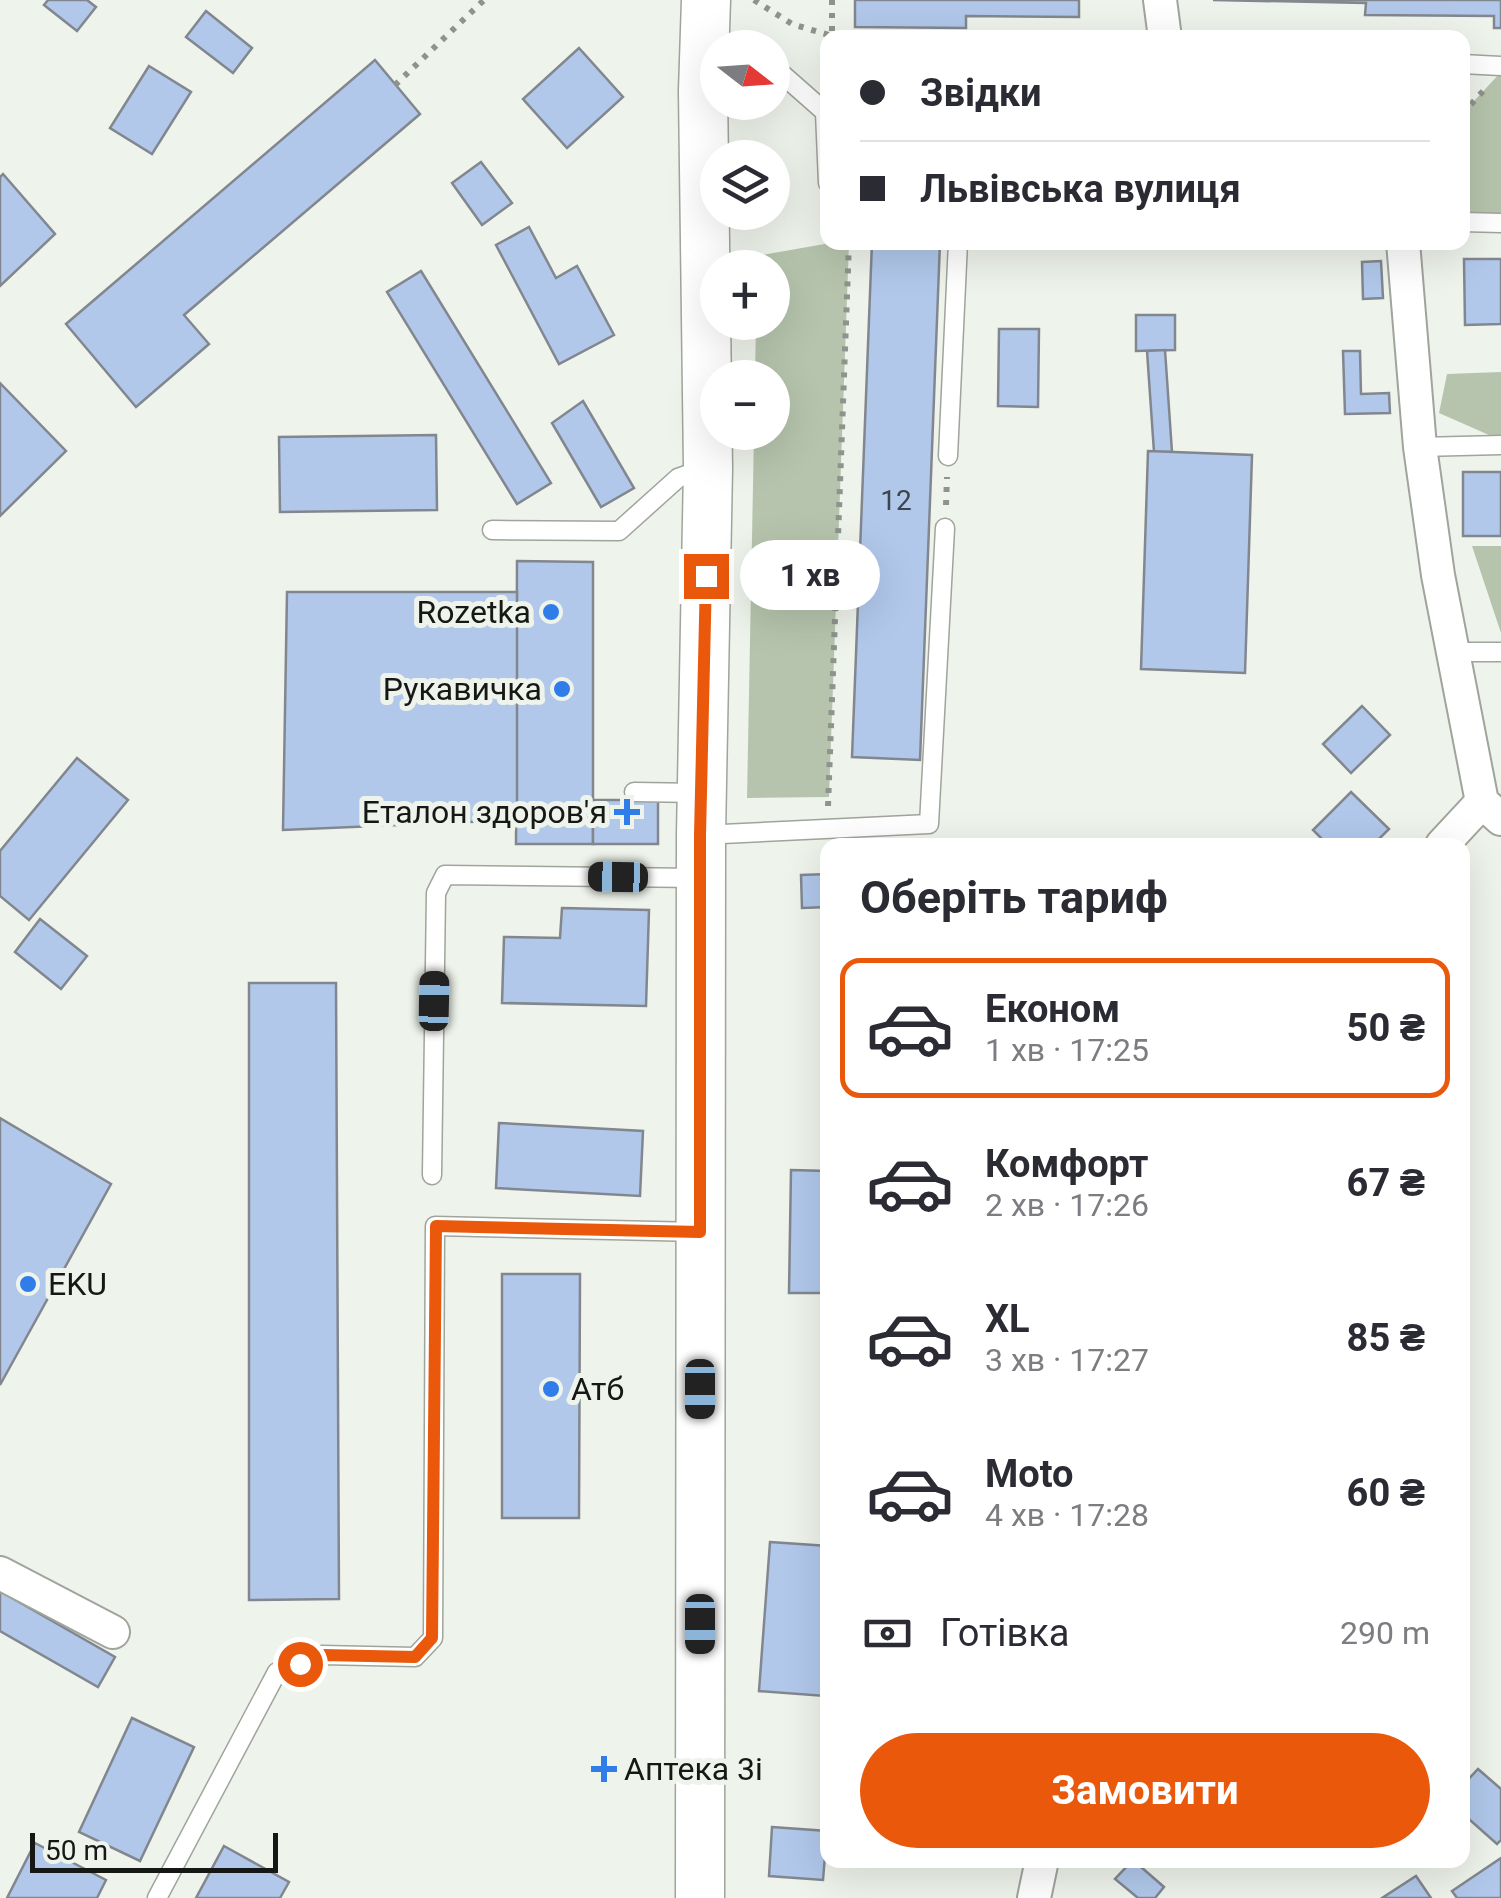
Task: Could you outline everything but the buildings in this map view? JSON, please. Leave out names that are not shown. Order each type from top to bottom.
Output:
[{"type":"main road","points":[[706,0],[707,30]]},
{"type":"main road","points":[[700,1898],[701,835],[710,120]]},
{"type":"street","points":[[1160,0],[1164,30]]},
{"type":"street","points":[[1404,250],[1420,447],[1438,575],[1491,810],[1452,838]]},
{"type":"street","points":[[0,1574],[113,1632]]},
{"type":"street","points":[[1034,1898],[1040,1868]]},
{"type":"lane","points":[[1470,64],[1501,66]]},
{"type":"lane","points":[[790,81],[820,108]]},
{"type":"lane","points":[[1470,222],[1501,223]]},
{"type":"lane","points":[[948,456],[958,250]]},
{"type":"lane","points":[[1420,447],[1501,444]]},
{"type":"lane","points":[[492,530],[619,531],[678,478],[708,468]]},
{"type":"lane","points":[[432,1174],[436,893],[445,875],[701,835],[929,824],[945,528]]},
{"type":"lane","points":[[1454,652],[1501,652]]},
{"type":"lane","points":[[634,792],[701,835]]},
{"type":"lane","points":[[157,1898],[278,1672],[322,1655],[415,1657],[432,1638],[436,1226],[700,1232]]},
{"type":"path","points":[[395,84],[484,0]]},
{"type":"path","points":[[754,0],[792,24],[820,33]]},
{"type":"path","points":[[832,0],[832,30]]},
{"type":"path","points":[[827,830],[850,250]]},
{"type":"path","points":[[945,528],[948,456]]},
{"type":"green space","points":[[1501,72],[1501,223],[1470,222],[1470,105]]},
{"type":"green space","points":[[820,245],[820,250],[849,250],[829,797],[747,798],[754,450],[790,450],[790,360],[755,360],[756,340],[790,340],[790,250]]},
{"type":"green space","points":[[1501,372],[1501,435],[1489,435],[1439,413],[1447,374]]},
{"type":"green space","points":[[1472,546],[1501,546],[1501,633]]},
{"type":"place","name":"Rozetka","points":[[551,612]]},
{"type":"place","name":"Рукавичка","points":[[562,689]]},
{"type":"place","name":"Еталон здоров'я","points":[[627,812]]},
{"type":"place","name":"EKU","points":[[28,1284]]},
{"type":"place","name":"Атб","points":[[551,1389]]},
{"type":"place","name":"Аптека 3і","points":[[604,1769]]},
{"type":"route","points":[[300,1664],[322,1655],[415,1657],[432,1638],[436,1226],[700,1232],[700,835],[706,576]]}]
